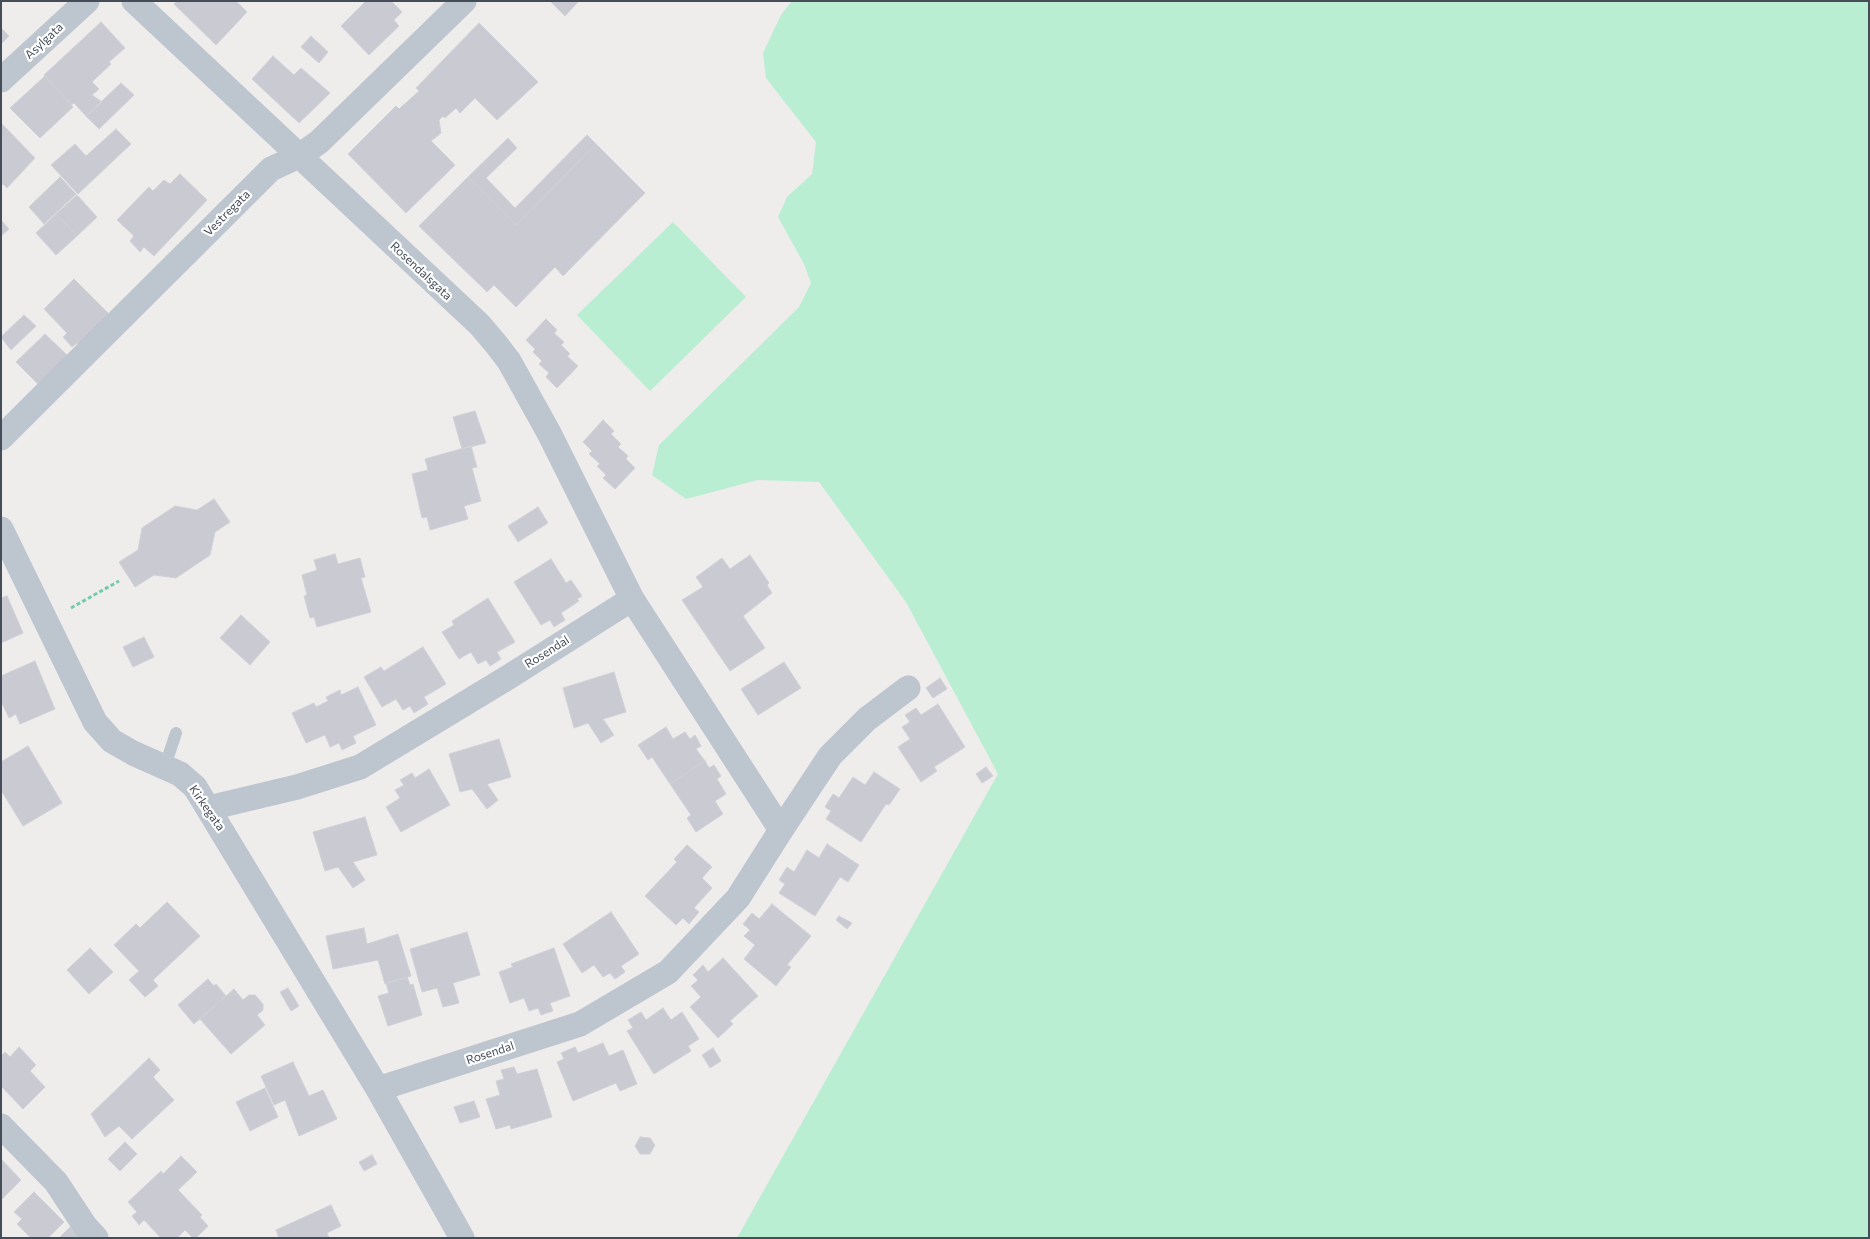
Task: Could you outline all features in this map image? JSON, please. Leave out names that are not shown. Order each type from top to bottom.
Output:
[{"type":"street","name":"Asylgata","points":[[1,80],[87,1]]},
{"type":"street","name":"Rosendalsgata","points":[[134,1],[478,324],[496,344],[517,375],[549,433],[632,599]]},
{"type":"street","name":"Vestregata","points":[[1,438],[271,169],[299,156],[319,142],[464,1]]},
{"type":"street","name":"Kirkegata","points":[[1,529],[95,722],[112,741],[132,753],[180,774],[195,787],[378,1089]]},
{"type":"street","name":"Rosendal","points":[[209,808],[297,787],[360,766],[490,688],[632,599]]},
{"type":"street","points":[[632,599],[781,830]]},
{"type":"street","name":"Rosendal","points":[[378,1089],[580,1024],[668,972],[738,898],[830,756],[867,719],[908,688]]},
{"type":"street","points":[[378,1089],[462,1238]]},
{"type":"street","points":[[1,1126],[56,1182],[85,1226],[96,1238]]},
{"type":"lane","points":[[164,766],[176,733]]},
{"type":"path","points":[[47,622],[119,581]]},
{"type":"green space","points":[[792,1],[1869,1],[1869,1238],[737,1238],[998,774],[906,602],[819,482],[758,480],[686,499],[652,475],[659,445],[799,307],[811,283],[804,264],[778,217],[787,197],[812,174],[816,142],[766,78],[763,53],[781,15]]},
{"type":"green space","points":[[673,222],[746,297],[650,391],[577,315]]},
{"type":"building","points":[[177,1],[236,1],[247,12],[216,45],[174,4]]},
{"type":"building","points":[[366,1],[391,1],[402,12],[394,20],[399,26],[369,55],[341,26]]},
{"type":"building","points":[[550,1],[579,1],[565,16]]},
{"type":"building","points":[[101,22],[125,48],[109,62],[111,64],[92,82],[99,89],[92,95],[102,102],[86,116],[74,103],[71,105],[44,75]]},
{"type":"building","points":[[479,23],[538,82],[497,120],[475,98],[460,113],[456,108],[445,118],[443,116],[439,120],[441,133],[431,141],[455,165],[406,213],[348,154],[396,106],[399,109],[419,91],[416,88]]},
{"type":"building","points":[[1,28],[9,36],[1,44]]},
{"type":"building","points":[[311,36],[328,52],[319,63],[301,47]]},
{"type":"building","points":[[273,56],[294,75],[301,68],[330,93],[299,123],[252,79]]},
{"type":"building","points":[[45,76],[73,107],[40,138],[10,108]]},
{"type":"building","points":[[121,83],[134,95],[99,129],[86,116]]},
{"type":"building","points":[[1,123],[35,158],[7,188],[3,184],[1,186]]},
{"type":"building","points":[[116,129],[131,144],[78,194],[51,165],[75,144],[86,156]]},
{"type":"building","points":[[587,135],[596,144],[516,225],[468,177],[508,138],[517,148],[486,178],[515,208]]},
{"type":"building","points":[[596,144],[645,193],[563,276],[555,267],[516,307],[494,285],[487,292],[419,226],[468,177],[516,225]]},
{"type":"building","points":[[180,174],[207,200],[154,256],[144,247],[140,252],[130,241],[134,236],[117,220],[149,187],[153,191],[164,180],[170,184]]},
{"type":"building","points":[[60,177],[76,194],[44,224],[29,207]]},
{"type":"building","points":[[77,195],[97,217],[77,236],[56,214]]},
{"type":"building","points":[[56,214],[77,236],[56,255],[36,233]]},
{"type":"building","points":[[1,220],[9,229],[1,236]]},
{"type":"building","points":[[74,279],[109,314],[79,344],[77,343],[72,347],[63,337],[67,333],[44,309]]},
{"type":"building","points":[[24,315],[36,326],[11,350],[1,337]]},
{"type":"building","points":[[546,319],[557,330],[554,333],[564,342],[561,345],[570,354],[567,356],[578,366],[557,388],[546,377],[549,373],[539,364],[542,361],[533,352],[535,349],[526,340]]},
{"type":"building","points":[[45,334],[67,355],[38,384],[16,362]]},
{"type":"building","points":[[475,411],[486,443],[462,449],[453,417]]},
{"type":"building","points":[[603,420],[614,431],[611,434],[621,444],[618,447],[628,456],[626,459],[635,468],[615,489],[603,478],[606,475],[597,466],[600,464],[589,454],[592,451],[583,442]]},
{"type":"building","points":[[471,446],[477,467],[472,468],[481,501],[464,506],[468,519],[430,530],[427,517],[422,518],[412,474],[428,470],[425,459]]},
{"type":"building","points":[[214,499],[230,522],[215,532],[210,555],[176,578],[154,575],[135,587],[119,562],[138,550],[142,528],[175,506],[197,510]]},
{"type":"building","points":[[538,507],[548,523],[518,542],[508,526]]},
{"type":"building","points":[[335,554],[338,564],[360,558],[365,577],[361,578],[371,612],[317,627],[314,617],[310,618],[304,596],[307,595],[302,575],[317,570],[314,560]]},
{"type":"building","points":[[750,555],[769,583],[767,585],[772,593],[743,616],[765,648],[730,671],[682,600],[703,587],[696,577],[722,558],[730,569]]},
{"type":"building","points":[[551,559],[566,583],[571,580],[582,596],[577,599],[579,601],[561,613],[565,620],[554,627],[550,620],[541,625],[514,582]]},
{"type":"building","points":[[7,596],[23,633],[1,643],[1,598]]},
{"type":"building","points":[[488,598],[515,642],[497,652],[501,659],[490,666],[486,660],[478,664],[471,652],[459,659],[442,632],[454,625],[452,621]]},
{"type":"building","points":[[241,615],[270,642],[250,665],[220,638]]},
{"type":"building","points":[[144,637],[154,657],[133,667],[123,647]]},
{"type":"building","points":[[423,647],[446,684],[424,697],[428,704],[414,713],[410,706],[403,710],[396,699],[382,707],[364,677],[381,667],[384,671]]},
{"type":"building","points":[[35,661],[55,709],[20,724],[16,714],[9,718],[1,701],[1,676]]},
{"type":"building","points":[[784,662],[801,688],[758,715],[741,689]]},
{"type":"building","points":[[614,672],[626,712],[603,719],[614,735],[601,743],[588,723],[574,728],[563,688]]},
{"type":"building","points":[[940,678],[947,689],[933,698],[926,688]]},
{"type":"building","points":[[358,687],[376,725],[353,736],[356,743],[342,750],[339,743],[330,747],[325,735],[306,743],[292,713],[314,703],[316,707],[328,701],[326,697],[340,690],[341,695]]},
{"type":"building","points":[[938,704],[965,747],[934,767],[937,771],[921,782],[898,747],[910,739],[902,727],[910,722],[905,715],[916,708],[921,715]]},
{"type":"building","points":[[666,727],[673,739],[685,732],[690,739],[695,735],[701,746],[696,749],[705,761],[670,784],[652,757],[648,760],[638,745]]},
{"type":"building","points":[[499,739],[511,777],[487,784],[498,800],[487,809],[472,789],[460,792],[449,754]]},
{"type":"building","points":[[28,746],[62,803],[23,826],[1,790],[1,762]]},
{"type":"building","points":[[705,761],[709,768],[714,765],[721,776],[717,779],[726,794],[715,801],[723,814],[696,832],[687,818],[691,815],[670,784]]},
{"type":"building","points":[[986,767],[993,776],[982,783],[976,774]]},
{"type":"building","points":[[429,769],[450,805],[401,832],[386,807],[400,798],[395,790],[404,785],[400,780],[412,773],[415,778]]},
{"type":"building","points":[[874,772],[900,789],[889,805],[886,804],[861,842],[826,819],[831,811],[825,807],[833,794],[839,798],[853,777],[865,785]]},
{"type":"building","points":[[365,817],[377,855],[353,862],[365,880],[353,888],[338,867],[325,871],[313,832]]},
{"type":"building","points":[[827,844],[859,865],[848,882],[840,877],[815,916],[779,893],[785,884],[779,880],[787,867],[794,872],[807,850],[819,858]]},
{"type":"building","points":[[687,845],[712,867],[702,878],[712,888],[694,908],[699,912],[689,924],[683,918],[676,925],[645,896],[677,862],[674,859]]},
{"type":"building","points":[[167,902],[200,936],[153,980],[158,986],[145,997],[129,980],[139,971],[114,945],[136,924],[140,928]]},
{"type":"building","points":[[772,904],[811,936],[787,965],[791,967],[776,986],[744,959],[755,945],[744,936],[750,930],[743,924],[752,913],[759,919]]},
{"type":"building","points":[[611,912],[639,954],[621,966],[625,972],[615,979],[610,973],[603,977],[594,965],[582,973],[563,944]]},
{"type":"building","points":[[839,916],[852,923],[847,929],[836,920]]},
{"type":"building","points":[[364,928],[367,944],[398,934],[411,976],[385,984],[378,960],[333,969],[326,936]]},
{"type":"building","points":[[467,932],[480,975],[453,983],[459,1003],[443,1007],[437,988],[422,992],[410,949]]},
{"type":"building","points":[[90,948],[113,972],[89,994],[67,970]]},
{"type":"building","points":[[554,948],[570,996],[550,1003],[553,1011],[541,1015],[538,1008],[529,1011],[524,998],[510,1003],[499,972],[513,967],[511,964]]},
{"type":"building","points":[[723,958],[758,996],[730,1021],[733,1024],[718,1038],[690,1007],[701,997],[691,986],[698,980],[693,975],[703,965],[708,972]]},
{"type":"building","points":[[407,977],[410,985],[413,984],[422,1015],[388,1026],[378,996],[389,993],[386,983]]},
{"type":"building","points":[[208,979],[214,986],[216,984],[226,996],[194,1024],[178,1005]]},
{"type":"building","points":[[288,988],[299,1006],[291,1011],[280,992]]},
{"type":"building","points":[[234,989],[243,1000],[249,995],[255,995],[263,1004],[263,1010],[257,1015],[265,1025],[231,1054],[200,1019]]},
{"type":"building","points":[[663,1008],[671,1020],[682,1012],[699,1039],[688,1046],[691,1051],[654,1074],[627,1031],[633,1028],[628,1020],[641,1012],[646,1020]]},
{"type":"building","points":[[603,1043],[609,1056],[623,1050],[637,1084],[620,1091],[616,1083],[573,1101],[557,1062],[564,1059],[561,1053],[575,1047],[578,1053]]},
{"type":"building","points":[[19,1047],[36,1065],[30,1071],[45,1087],[23,1109],[1,1086],[1,1056],[5,1052],[10,1057]]},
{"type":"building","points":[[713,1048],[721,1061],[710,1068],[702,1055]]},
{"type":"building","points":[[149,1058],[160,1070],[153,1077],[174,1100],[132,1139],[119,1126],[105,1137],[91,1114]]},
{"type":"building","points":[[293,1062],[309,1096],[323,1090],[337,1119],[299,1136],[285,1100],[274,1105],[261,1076]]},
{"type":"building","points":[[514,1067],[517,1074],[537,1069],[552,1117],[511,1129],[510,1125],[496,1129],[486,1099],[500,1095],[496,1081],[504,1079],[501,1070]]},
{"type":"building","points":[[265,1088],[278,1117],[250,1131],[236,1102]]},
{"type":"building","points":[[474,1101],[480,1117],[460,1123],[454,1107]]},
{"type":"building","points":[[640,1137],[650,1138],[655,1145],[650,1154],[640,1154],[635,1146]]},
{"type":"building","points":[[125,1142],[137,1154],[120,1171],[108,1159]]},
{"type":"building","points":[[372,1155],[377,1164],[364,1171],[359,1162]]},
{"type":"building","points":[[181,1156],[197,1172],[178,1190],[202,1215],[200,1217],[208,1226],[196,1238],[193,1238],[185,1230],[177,1238],[161,1238],[144,1220],[139,1225],[132,1216],[137,1212],[128,1202],[161,1171],[163,1174]]},
{"type":"building","points":[[1,1159],[21,1180],[1,1200]]},
{"type":"building","points":[[34,1192],[64,1222],[48,1238],[31,1238],[17,1224],[22,1219],[14,1212]]},
{"type":"building","points":[[331,1205],[341,1226],[327,1233],[329,1238],[279,1238],[276,1230]]},
{"type":"building","points":[[70,1227],[80,1238],[59,1238]]}]
